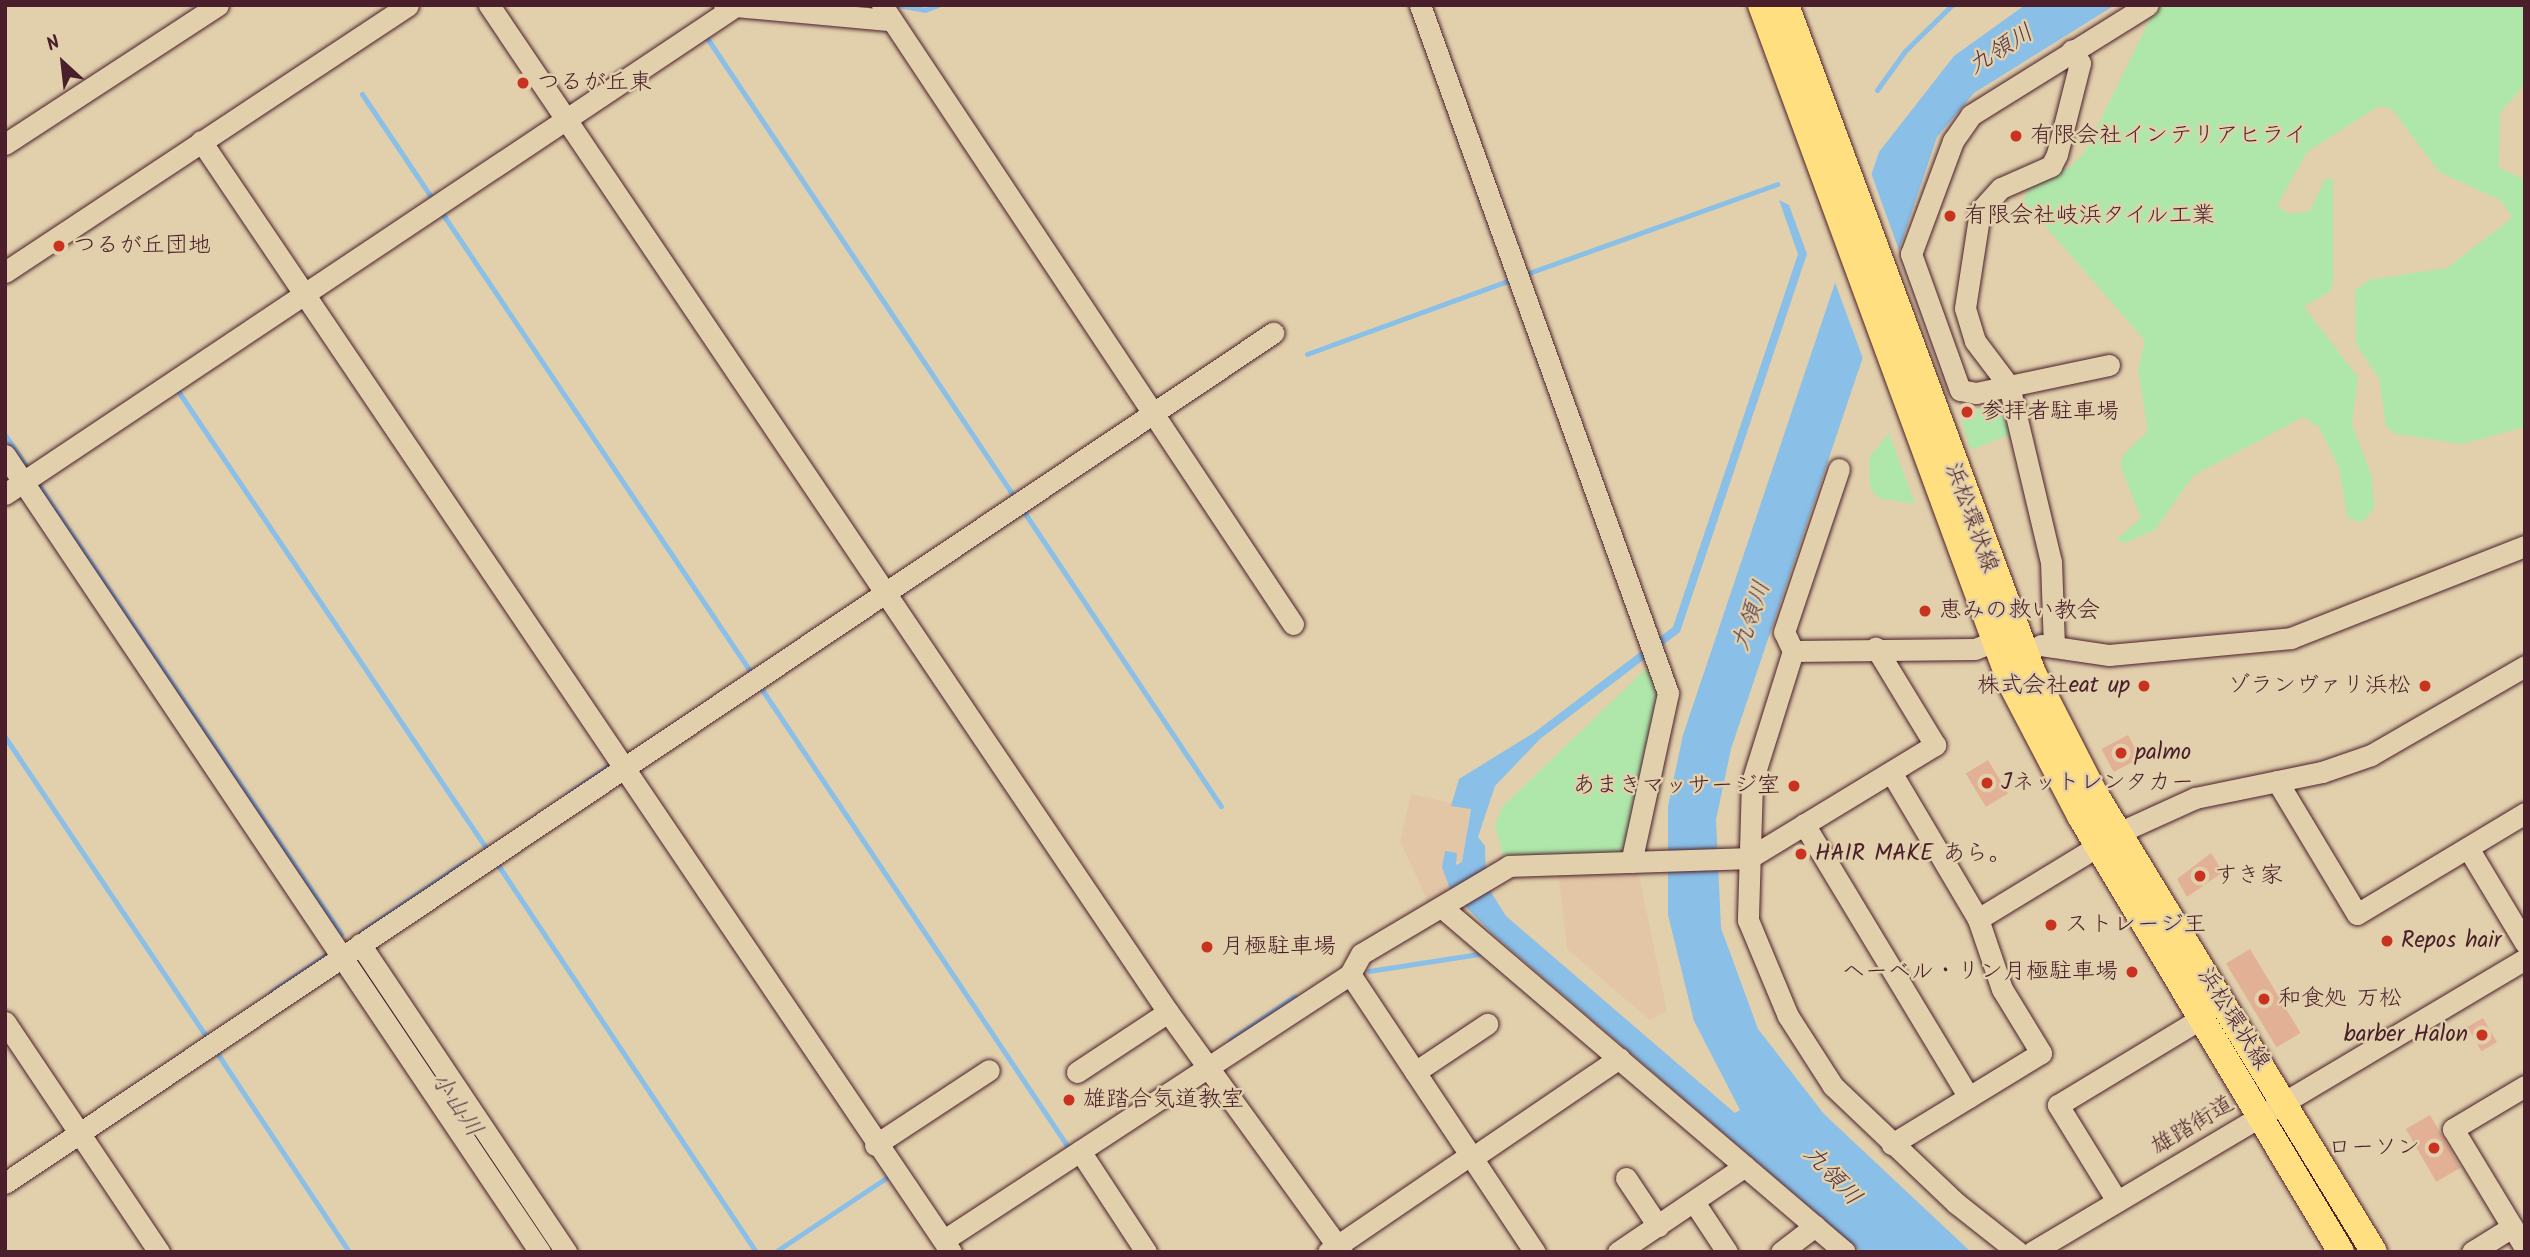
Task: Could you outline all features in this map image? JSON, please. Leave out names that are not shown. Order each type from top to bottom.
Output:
[{"type":"main road","name":"浜松環状線","points":[[1760,5],[1993,642],[2108,840],[2284,1102],[2374,1252]]},
{"type":"main road","name":"浜松環状線","points":[[1786,5],[1891,299],[2023,652],[2108,840],[2200,1019],[2341,1252]]},
{"type":"street","points":[[5,144],[218,5]]},
{"type":"street","points":[[5,272],[408,5]]},
{"type":"street","points":[[489,5],[564,120],[1168,1012],[1336,1250],[1619,1058]]},
{"type":"street","points":[[1420,5],[1668,693],[1642,862]]},
{"type":"street","points":[[2109,365],[2009,386],[1960,390],[1911,254],[1961,127],[1983,105],[2148,5]]},
{"type":"street","points":[[5,494],[564,120],[728,7],[885,13],[1293,624]]},
{"type":"street","points":[[2053,647],[2051,562],[2009,386],[1967,326],[1973,228],[1995,193],[2051,166],[2080,63],[2072,50]]},
{"type":"street","points":[[201,141],[875,1145],[939,1246],[1350,974],[1361,954],[1451,906],[1498,872],[1520,863],[1739,859],[1804,824],[1935,745],[1876,649]]},
{"type":"street","points":[[5,1183],[1273,333]]},
{"type":"street","points":[[5,455],[30,478],[524,1208],[566,1252]]},
{"type":"street","points":[[1839,469],[1784,632],[1793,651],[1752,782],[1739,859],[1749,931],[1788,1016],[1833,1086],[1892,1144],[2018,1252]]},
{"type":"street","points":[[2023,652],[2053,647],[2109,655],[2291,638],[2525,546]]},
{"type":"street","points":[[1793,651],[1975,649],[1993,642]]},
{"type":"street","points":[[1978,919],[2108,840],[2195,798],[2277,781],[2371,755],[2525,666]]},
{"type":"street","points":[[1891,772],[1978,919],[2002,989],[2042,1053],[1892,1144]]},
{"type":"street","points":[[2277,781],[2357,914],[2525,813]]},
{"type":"street","points":[[1804,824],[1969,1097]]},
{"type":"street","points":[[2468,848],[2525,943]]},
{"type":"street","points":[[1451,906],[1619,1058],[1845,1252]]},
{"type":"street","name":"雄踏街道","points":[[2032,1252],[2525,959]]},
{"type":"street","points":[[1350,974],[1535,1252]]},
{"type":"street","points":[[1077,1072],[1168,1012]]},
{"type":"street","points":[[2117,1201],[2058,1105],[2200,1019]]},
{"type":"street","points":[[5,1022],[159,1252]]},
{"type":"street","points":[[1415,1072],[1487,1024]]},
{"type":"street","points":[[875,1145],[989,1070]]},
{"type":"street","points":[[2525,1086],[2453,1129],[2525,1248]]},
{"type":"street","points":[[1080,1151],[1146,1252]]},
{"type":"street","points":[[1618,1252],[1745,1166]]},
{"type":"street","points":[[1626,1178],[1658,1226]]},
{"type":"street","points":[[1694,1202],[1727,1252]]},
{"type":"street","points":[[524,1208],[540,1252]]},
{"type":"street","points":[[1781,1252],[1815,1226]]},
{"type":"street","points":[[2472,1252],[2512,1227]]},
{"type":"shaded area","points":[[1411,794],[1470,807],[1462,864],[1444,852],[1451,892],[1431,908],[1400,841]]},
{"type":"shaded area","points":[[1638,870],[1667,1011],[1650,1020],[1567,949],[1558,871]]},
{"type":"green space","points":[[2162,5],[2525,5],[2525,84],[2500,113],[2499,168],[2525,180],[2525,427],[2462,444],[2396,434],[2386,426],[2379,378],[2356,345],[2355,290],[2369,280],[2447,268],[2512,218],[2502,201],[2439,172],[2392,109],[2379,106],[2307,152],[2277,206],[2290,214],[2310,211],[2325,179],[2333,179],[2333,283],[2330,291],[2304,307],[2358,377],[2352,424],[2372,477],[2374,508],[2363,522],[2348,519],[2339,468],[2319,427],[2303,417],[2193,476],[2155,530],[2125,543],[2116,540],[2141,518],[2121,468],[2122,456],[2148,431],[2138,370],[2145,341],[2023,200],[2034,182],[2070,167],[2084,153],[2151,17]]},
{"type":"green space","points":[[1996,399],[2014,433],[1971,450],[1961,421]]},
{"type":"green space","points":[[1889,433],[1915,504],[1878,498],[1870,487],[1869,458]]},
{"type":"green space","points":[[1651,664],[1661,693],[1624,848],[1618,854],[1503,855],[1495,826],[1502,807]]},
{"type":"water","name":"九領川","points":[[2025,5],[2115,5],[1974,93],[1937,137],[1731,749],[1716,820],[1721,928],[1758,1029],[1824,1114],[1971,1252],[1862,1252],[1495,936],[1451,892],[1442,867],[1445,851],[1457,853],[1456,865],[1462,862],[1471,809],[1451,806],[1459,779],[1535,732],[1673,627],[1798,254],[1779,200],[1789,205],[1807,254],[1680,632],[1540,739],[1495,786],[1478,837],[1485,846],[1486,884],[1506,916],[1735,1113],[1740,1110],[1694,1021],[1668,915],[1668,806],[1683,735],[1879,152],[1954,56]]},
{"type":"pier","points":[[1870,170],[1901,256],[1865,364],[1833,277]]},
{"type":"building","name":"palmo","points":[[2128,735],[2140,758],[2114,772],[2102,749]]},
{"type":"building","name":"Jネットレンタカー","points":[[1988,760],[2008,793],[1986,807],[1966,773]]},
{"type":"building","name":"すき家","points":[[2211,853],[2223,872],[2187,897],[2177,879]]},
{"type":"building","name":"和食処 万松","points":[[2250,949],[2300,1033],[2276,1047],[2226,963]]},
{"type":"building","name":"barber Halon","points":[[2483,1018],[2497,1042],[2481,1051],[2467,1027]]},
{"type":"building","name":"ローソン","points":[[2430,1115],[2460,1168],[2436,1182],[2406,1129]]},
{"type":"waterway","points":[[898,5],[925,10],[938,5]]},
{"type":"waterway","points":[[1877,90],[1905,51],[1952,5]]},
{"type":"waterway","points":[[705,35],[1013,495]]},
{"type":"waterway","points":[[362,94],[434,201]]},
{"type":"waterway","points":[[1526,274],[1777,184]]},
{"type":"waterway","points":[[440,210],[750,671]]},
{"type":"waterway","points":[[1307,354],[1510,280]]},
{"type":"waterway","points":[[176,388],[486,848]]},
{"type":"waterway","points":[[5,435],[29,470]]},
{"type":"waterway","points":[[34,478],[341,934]]},
{"type":"waterway","points":[[1024,512],[1221,806]]},
{"type":"waterway","points":[[761,688],[1068,1147]]},
{"type":"waterway","points":[[5,737],[206,1036]]},
{"type":"waterway","points":[[569,793],[610,765]]},
{"type":"waterway","points":[[361,932],[464,862]]},
{"type":"waterway","points":[[498,865],[756,1252]]},
{"type":"waterway","points":[[1369,971],[1479,954]]},
{"type":"waterway","points":[[271,992],[326,955]]},
{"type":"waterway","points":[[1230,1040],[1295,996]]},
{"type":"waterway","points":[[217,1053],[349,1252]]},
{"type":"waterway","points":[[775,1252],[886,1178]]},
{"type":"place","name":"つるが丘東","points":[[523,83]]},
{"type":"place","name":"有限会社インテリアヒライ","points":[[2016,136]]},
{"type":"place","name":"有限会社岐浜タイル工業","points":[[1950,216]]},
{"type":"place","name":"つるが丘団地","points":[[59,246]]},
{"type":"place","name":"参拝者駐車場","points":[[1967,412]]},
{"type":"place","name":"恵みの救い教会","points":[[1925,611]]},
{"type":"place","name":"株式会社eat up","points":[[2144,686]]},
{"type":"place","name":"ゾランヴァリ浜松","points":[[2425,686]]},
{"type":"place","name":"palmo","points":[[2121,753]]},
{"type":"place","name":"Jネットレンタカー","points":[[1987,783]]},
{"type":"place","name":"あまきマッサージ室","points":[[1794,786]]},
{"type":"place","name":"HAIR MAKE あら。","points":[[1801,854]]},
{"type":"place","name":"すき家","points":[[2200,876]]},
{"type":"place","name":"ストレージ王","points":[[2051,925]]},
{"type":"place","name":"Repos hair","points":[[2387,941]]},
{"type":"place","name":"月極駐車場","points":[[1207,947]]},
{"type":"place","name":"ヘーベル・リン月極駐車場","points":[[2132,972]]},
{"type":"place","name":"和食処 万松","points":[[2264,999]]},
{"type":"place","name":"barber Halon","points":[[2482,1035]]},
{"type":"place","name":"雄踏合気道教室","points":[[1069,1100]]},
{"type":"place","name":"ローソン","points":[[2434,1148]]},
{"type":"water label","name":"小山川","points":[[456,1105]]}]
